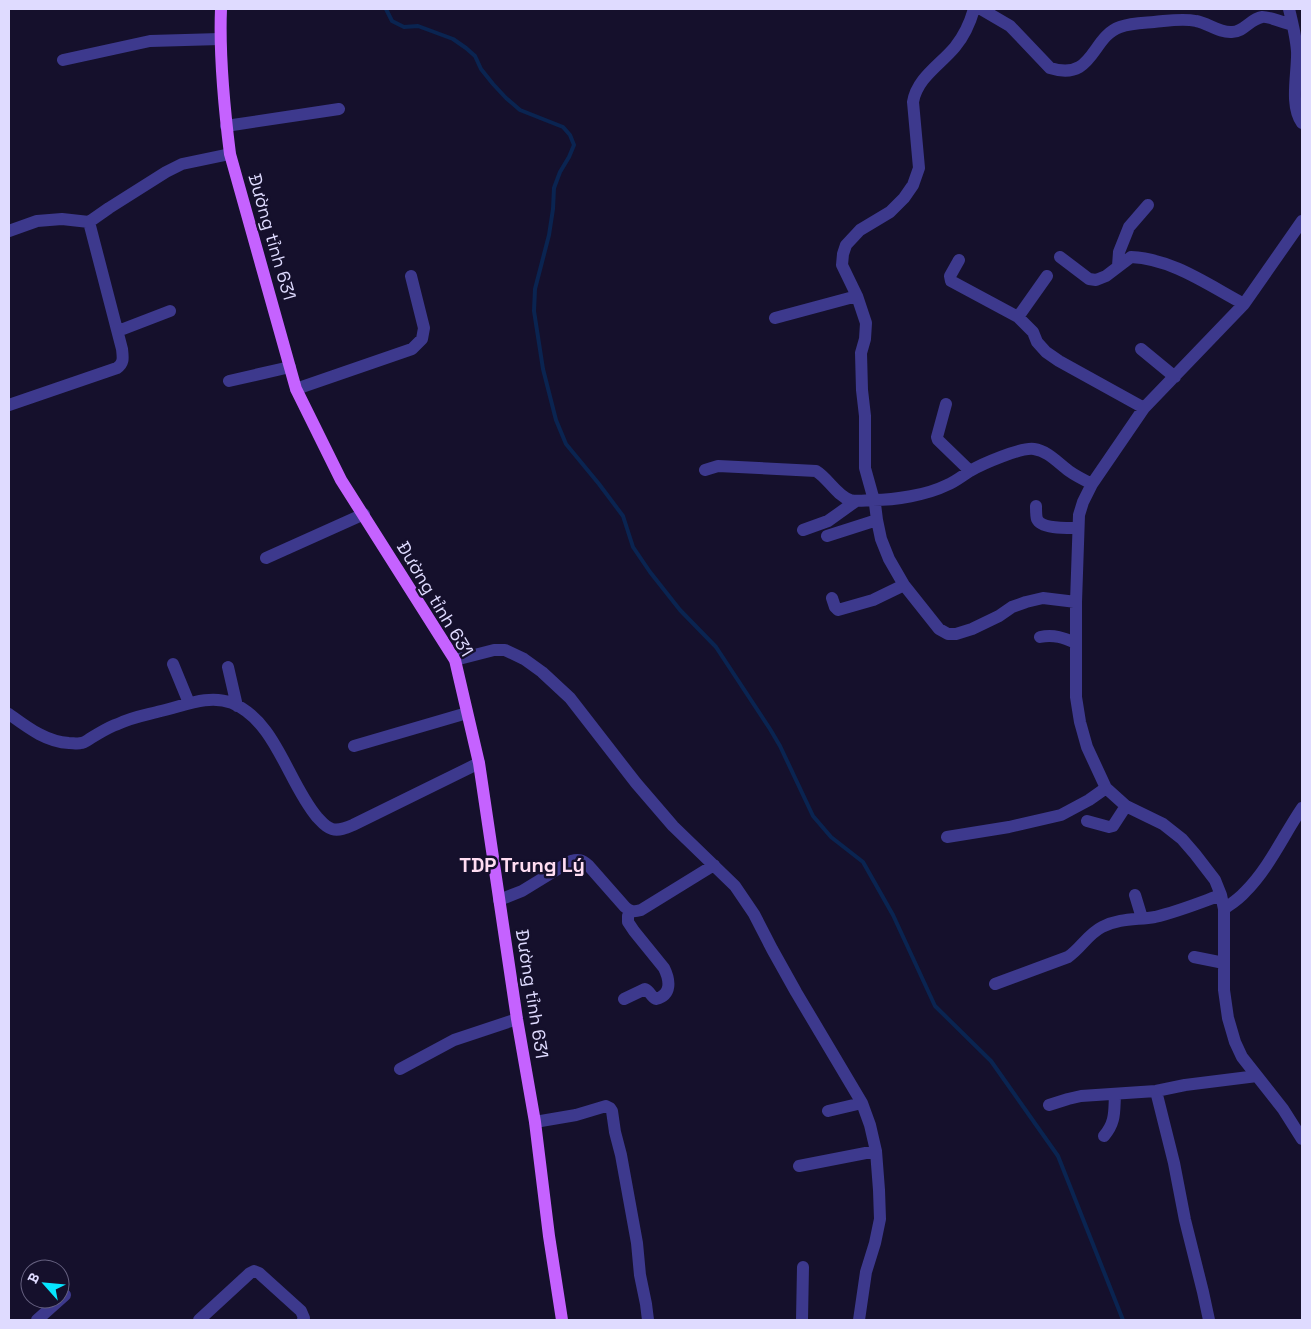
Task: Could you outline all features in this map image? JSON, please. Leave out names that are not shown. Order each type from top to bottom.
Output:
[{"type":"main road","name":"Đường tỉnh 631","points":[[221,9],[220,39],[226,126],[230,154],[296,389],[341,480],[455,660],[479,763],[517,1020],[535,1122],[549,1236],[562,1320]]},
{"type":"street","points":[[974,9],[965,33],[955,48],[928,75],[914,93],[913,102],[919,168],[913,186],[890,212],[860,230],[846,245],[843,254],[842,265],[857,296],[866,323],[862,353],[865,468],[874,500],[881,538],[889,559],[904,585],[939,629],[948,634],[956,634],[972,629],[999,616],[1012,607],[1043,598],[1076,602]]},
{"type":"street","points":[[981,9],[1010,26],[1050,68],[1058,71],[1079,69],[1107,35],[1118,27],[1131,24],[1186,20],[1196,21],[1224,32],[1233,33],[1241,31],[1255,20],[1263,17],[1292,25]]},
{"type":"street","points":[[1289,9],[1297,51],[1295,107],[1302,123]]},
{"type":"street","points":[[63,60],[150,41],[220,39]]},
{"type":"street","points":[[226,126],[339,109]]},
{"type":"street","points":[[9,231],[37,221],[62,219],[89,222],[166,172],[182,164],[230,154]]},
{"type":"street","points":[[1118,266],[1120,252],[1129,227],[1148,205]]},
{"type":"street","points":[[1302,221],[1244,304],[1144,408],[1092,484],[1079,515],[1076,602],[1076,697],[1087,747],[1106,788],[1126,806],[1163,824],[1182,839],[1215,880],[1224,909],[1224,990],[1228,1018],[1235,1042],[1242,1057],[1283,1109],[1302,1139]]},
{"type":"street","points":[[9,405],[122,365],[124,360],[118,332],[89,222]]},
{"type":"street","points":[[1060,257],[1089,279],[1096,280],[1106,276],[1131,257],[1158,261],[1185,271],[1244,304]]},
{"type":"street","points":[[959,260],[950,276],[951,281],[1018,317],[1033,332],[1037,342],[1046,352],[1059,361],[1144,408]]},
{"type":"street","points":[[296,389],[412,349],[418,344],[422,338],[424,328],[411,276]]},
{"type":"street","points":[[1018,317],[1047,276]]},
{"type":"street","points":[[775,318],[857,296]]},
{"type":"street","points":[[118,332],[170,311]]},
{"type":"street","points":[[1141,349],[1175,377]]},
{"type":"street","points":[[229,381],[290,367]]},
{"type":"street","points":[[946,404],[937,437],[938,440],[970,471]]},
{"type":"street","points":[[705,470],[718,466],[816,471],[822,474],[841,494],[849,499],[856,501],[891,500],[948,485],[970,471],[994,460],[1031,448],[1038,449],[1047,454],[1070,472],[1092,484]]},
{"type":"street","points":[[803,530],[828,521],[856,501]]},
{"type":"street","points":[[1036,506],[1037,520],[1046,526],[1078,528]]},
{"type":"street","points":[[266,558],[364,514]]},
{"type":"street","points":[[827,536],[877,520]]},
{"type":"street","points":[[832,598],[835,608],[838,610],[873,600],[904,585]]},
{"type":"street","points":[[1040,637],[1056,636],[1076,644]]},
{"type":"street","points":[[455,660],[494,650],[505,650],[524,659],[542,672],[570,698],[636,783],[673,826],[735,886],[754,914],[772,949],[862,1103],[870,1125],[876,1151],[880,1219],[866,1272],[859,1320]]},
{"type":"street","points":[[173,664],[189,703]]},
{"type":"street","points":[[228,667],[237,706]]},
{"type":"street","points":[[9,714],[42,736],[61,743],[80,744],[116,724],[136,716],[199,701],[223,700],[237,706],[254,718],[265,731],[310,808],[324,825],[331,829],[342,830],[479,763]]},
{"type":"street","points":[[354,746],[467,713]]},
{"type":"street","points":[[947,837],[1008,827],[1061,815],[1106,788]]},
{"type":"street","points":[[1087,820],[1114,826],[1126,806]]},
{"type":"street","points":[[1224,909],[1245,893],[1258,877],[1281,845],[1302,808]]},
{"type":"street","points":[[500,900],[522,891],[571,861],[578,859],[588,865],[630,911],[634,912],[641,910],[714,865]]},
{"type":"street","points":[[1135,895],[1142,918]]},
{"type":"street","points":[[995,984],[1068,957],[1092,933],[1102,927],[1118,921],[1168,914],[1221,895]]},
{"type":"street","points":[[624,1000],[646,989],[656,999],[665,996],[668,990],[667,973],[628,922],[630,911]]},
{"type":"street","points":[[1194,957],[1224,963]]},
{"type":"street","points":[[400,1069],[454,1040],[517,1020]]},
{"type":"street","points":[[1049,1106],[1081,1096],[1156,1091],[1185,1085],[1257,1076]]},
{"type":"street","points":[[1156,1091],[1174,1162],[1208,1320]]},
{"type":"street","points":[[1104,1136],[1109,1130],[1115,1115],[1115,1095]]},
{"type":"street","points":[[828,1111],[862,1103]]},
{"type":"street","points":[[535,1122],[576,1115],[606,1106],[612,1111],[637,1243],[640,1275],[648,1320]]},
{"type":"street","points":[[799,1166],[876,1151]]},
{"type":"street","points":[[802,1320],[803,1267]]},
{"type":"street","points":[[199,1320],[250,1273],[254,1272],[259,1273],[301,1311],[303,1320]]},
{"type":"street","points":[[37,1320],[50,1309]]},
{"type":"waterway","points":[[386,9],[392,21],[404,27],[418,26],[453,39],[475,56],[481,69],[493,84],[520,110],[563,127],[570,135],[574,145],[554,188],[549,235],[535,289],[534,311],[543,369],[556,420],[566,444],[623,516],[633,547],[650,572],[680,610],[716,647],[780,746],[813,816],[831,837],[863,862],[893,915],[935,1006],[991,1061],[1058,1156],[1123,1320]]},
{"type":"district","name":"TDP Trung Lý","points":[[522,865]]}]
